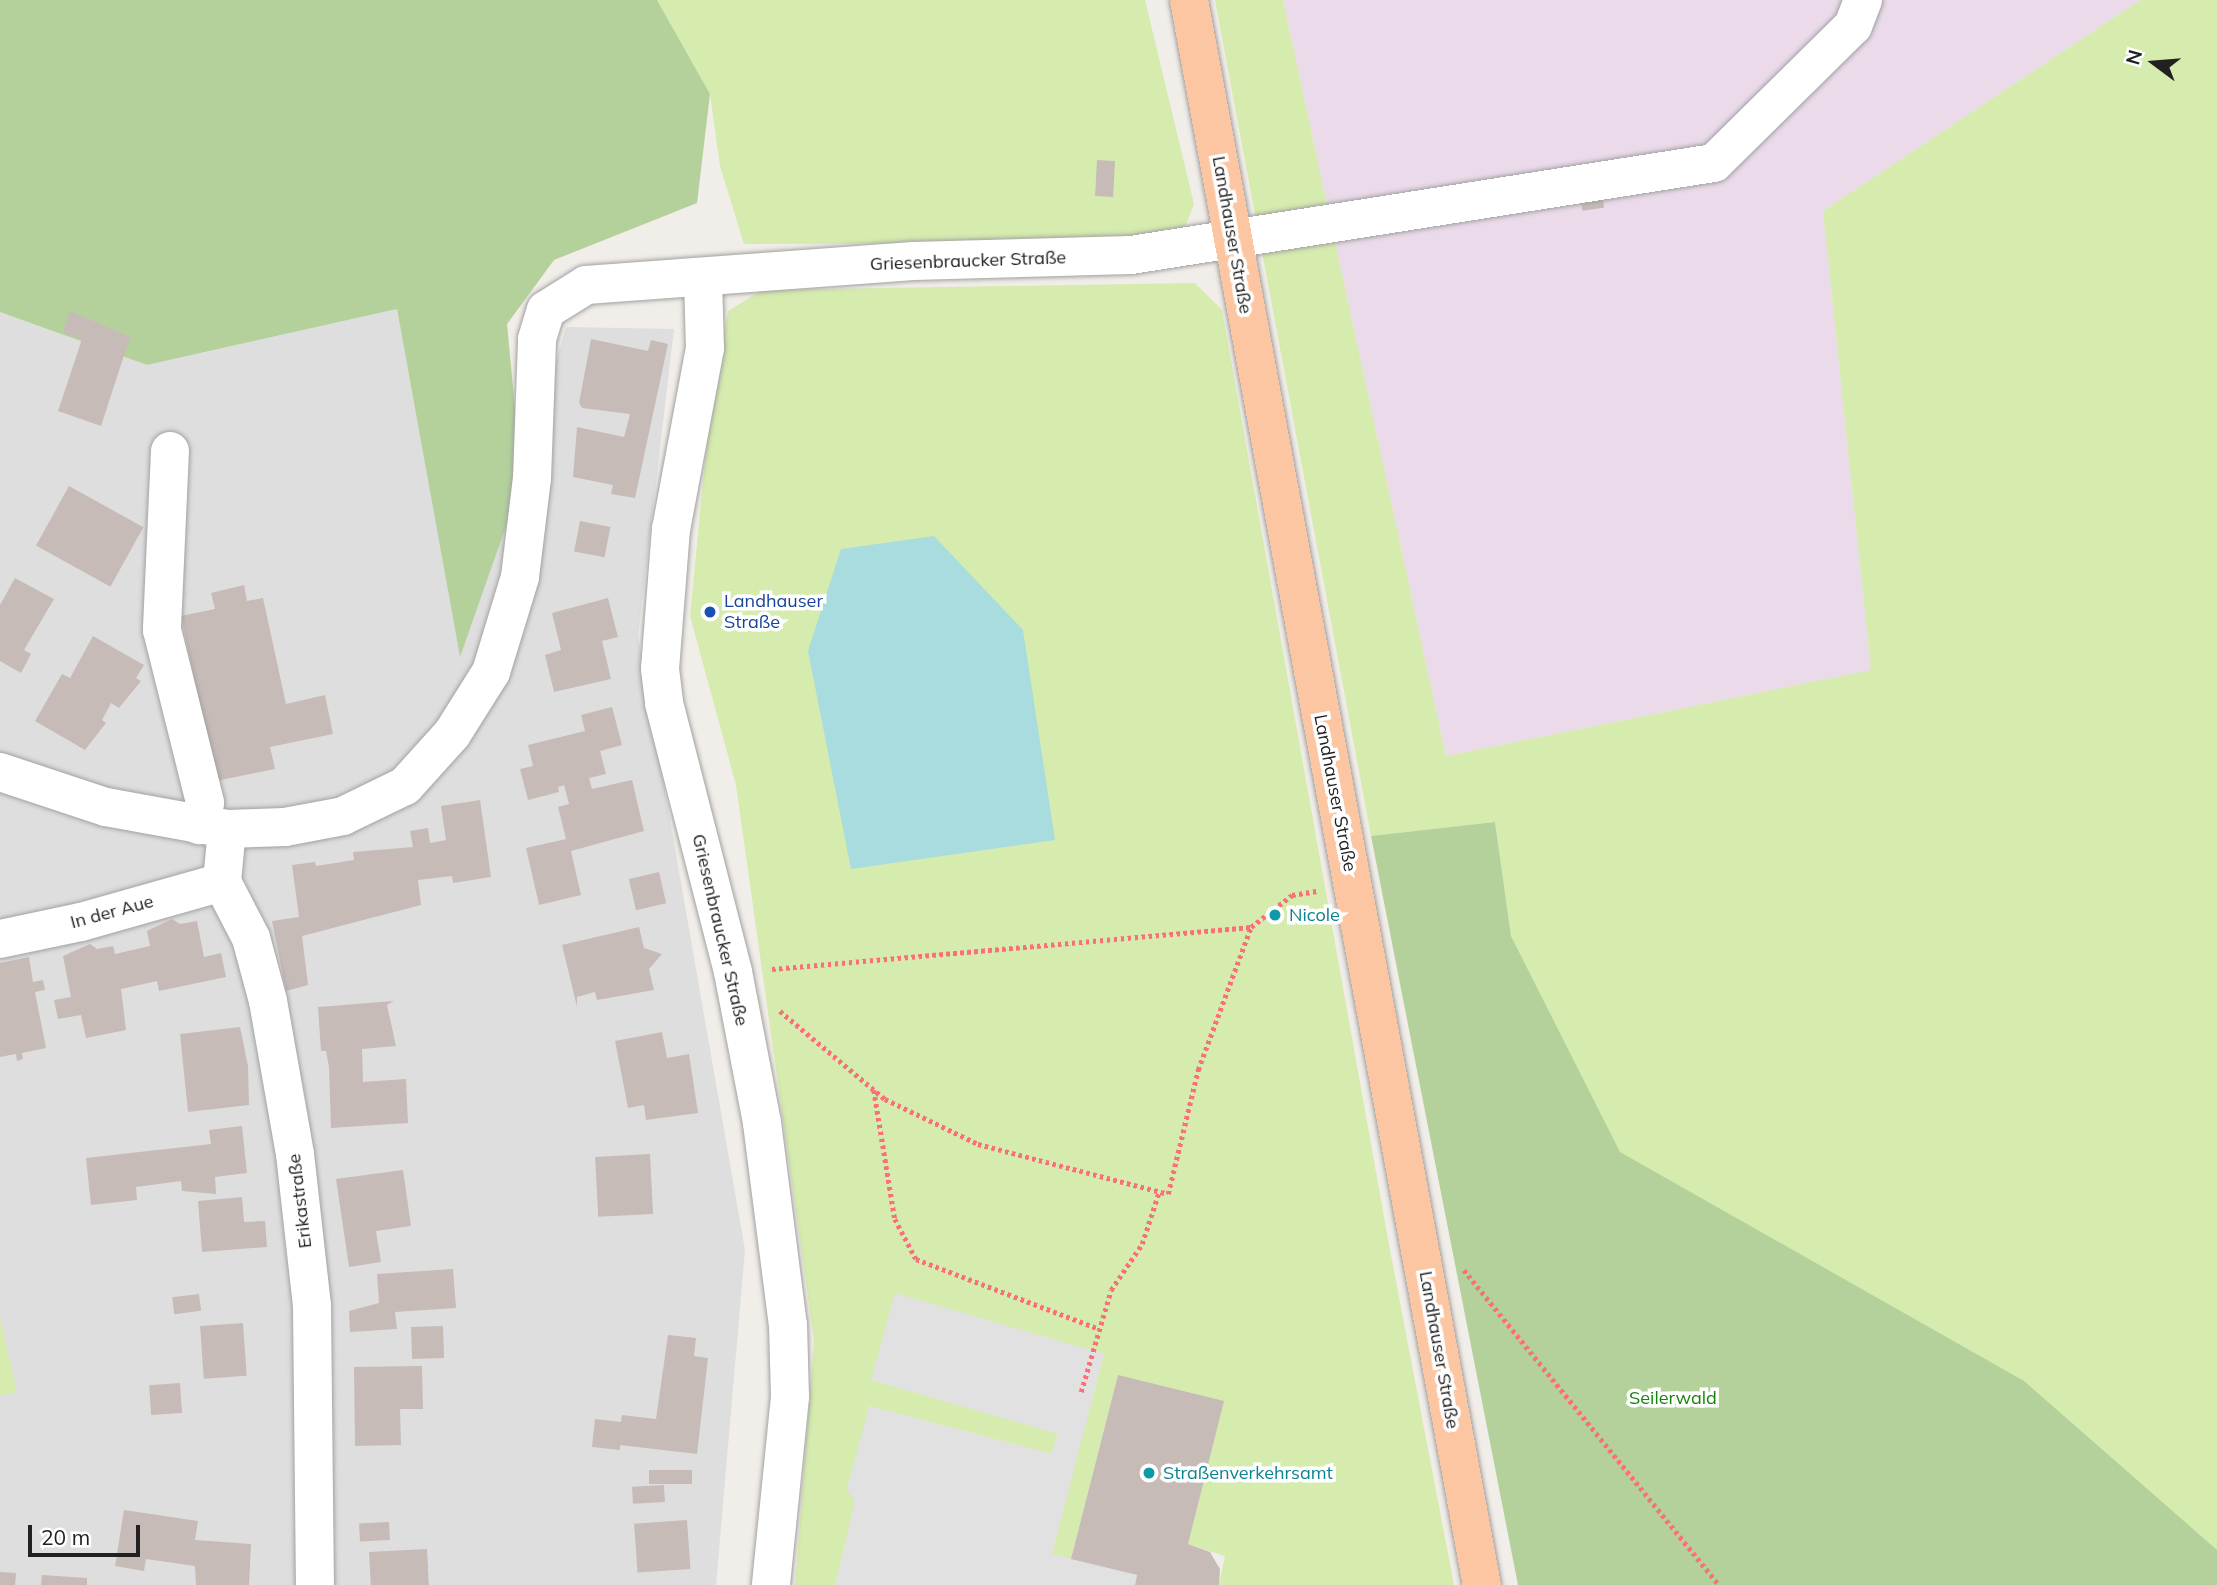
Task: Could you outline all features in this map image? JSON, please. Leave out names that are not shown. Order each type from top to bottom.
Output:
[{"type":"main road","name":"Landhauser Straße","points":[[1189,0],[1482,1585]]},
{"type":"street","name":"Griesenbraucker Straße","points":[[0,772],[106,807],[213,827],[285,827],[343,816],[405,786],[452,734],[491,672],[520,577],[532,478],[537,339],[546,310],[586,285],[913,261],[1131,255],[1714,163],[1853,26],[1863,0]]},
{"type":"street","name":"Griesenbraucker Straße","points":[[703,278],[705,348],[671,529],[660,669],[664,703],[733,972],[762,1124],[788,1325],[789,1397],[771,1585]]},
{"type":"street","points":[[170,451],[162,630],[213,827],[222,882]]},
{"type":"street","name":"In der Aue","points":[[0,939],[81,922],[222,882]]},
{"type":"street","name":"Erikastraße","points":[[222,882],[251,938],[268,1001],[295,1154],[312,1306],[315,1585]]},
{"type":"path","points":[[733,972],[874,1090],[978,1144],[1167,1194],[1198,1070],[1251,927],[1292,895],[1352,885]]},
{"type":"path","points":[[733,972],[1251,927]]},
{"type":"path","points":[[874,1090],[895,1219],[916,1259],[1097,1328]]},
{"type":"path","points":[[1081,1392],[1097,1328],[1111,1290],[1142,1244],[1158,1192]]},
{"type":"path","points":[[1462,1268],[1719,1585]]},
{"type":"shaded area","points":[[1283,0],[2140,0],[1823,211],[1871,670],[1446,756]]},
{"type":"shaded area","points":[[397,309],[460,656],[522,481],[566,327],[674,329],[638,636],[745,1250],[716,1585],[0,1585],[0,1396],[16,1391],[0,1318],[0,312],[147,365]]},
{"type":"shaded area","points":[[895,1293],[1104,1354],[1052,1554],[1137,1575],[1135,1585],[835,1585],[855,1503],[847,1489],[869,1406],[1051,1454],[1058,1434],[871,1380]]},
{"type":"green space","points":[[0,0],[657,0],[710,94],[697,203],[554,260],[507,324],[522,481],[460,657],[397,309],[147,365],[0,312]]},
{"type":"green space","points":[[657,0],[1145,0],[1194,204],[1182,234],[1143,242],[744,244],[720,166],[710,94]]},
{"type":"green space","points":[[1215,0],[1283,0],[1446,756],[1871,670],[1823,211],[2140,0],[2217,0],[2217,1578],[1620,1153],[1511,936],[1495,822],[1371,836]]},
{"type":"green space","points":[[1195,283],[1222,310],[1389,1245],[1454,1585],[1219,1585],[1225,1556],[1188,1544],[1118,1375],[1071,1559],[1051,1554],[1104,1354],[871,1380],[1058,1433],[1051,1454],[869,1406],[855,1503],[835,1585],[795,1585],[814,1340],[736,785],[690,616],[709,420],[728,311],[762,290]]},
{"type":"green space","name":"Seilerwald","points":[[1495,822],[1511,936],[1620,1152],[2024,1381],[2217,1550],[2217,1585],[1518,1585],[1371,836]]},
{"type":"green space","points":[[0,1318],[17,1392],[0,1396]]},
{"type":"water","points":[[934,536],[1023,630],[1055,840],[851,869],[808,651],[841,549]]},
{"type":"building","points":[[1097,160],[1115,161],[1113,197],[1095,196]]},
{"type":"building","points":[[1601,186],[1604,208],[1582,211],[1579,189]]},
{"type":"building","points":[[70,311],[130,337],[101,426],[58,411],[82,339],[63,333]]},
{"type":"building","points":[[591,339],[648,351],[651,340],[668,344],[635,498],[611,494],[613,485],[573,477],[577,427],[624,437],[630,414],[582,408],[579,403]]},
{"type":"building","points":[[69,486],[143,527],[110,587],[36,545]]},
{"type":"building","points":[[580,521],[610,527],[605,557],[574,551]]},
{"type":"building","points":[[15,578],[54,599],[24,650],[31,654],[21,673],[0,661],[0,605]]},
{"type":"building","points":[[244,585],[247,601],[263,598],[286,704],[325,695],[333,734],[270,747],[275,769],[216,781],[181,616],[215,609],[211,593]]},
{"type":"building","points":[[608,598],[618,637],[602,641],[611,679],[554,692],[545,655],[561,650],[552,613]]},
{"type":"building","points":[[93,636],[144,665],[136,678],[141,681],[119,708],[111,703],[102,720],[106,723],[85,750],[35,721],[62,674],[70,678]]},
{"type":"building","points":[[612,707],[622,745],[600,751],[606,774],[589,778],[592,789],[632,780],[644,831],[571,851],[581,895],[539,905],[526,848],[566,839],[558,807],[569,804],[564,785],[558,787],[559,792],[528,800],[520,769],[533,766],[528,745],[585,731],[581,715]]},
{"type":"building","points":[[480,800],[491,877],[453,883],[452,876],[418,880],[421,905],[302,936],[308,985],[286,991],[272,921],[299,917],[292,865],[315,862],[316,866],[354,860],[353,852],[413,847],[410,831],[428,828],[430,843],[446,840],[441,806]]},
{"type":"building","points":[[659,872],[666,903],[636,910],[629,879]]},
{"type":"building","points":[[172,919],[180,924],[197,921],[204,957],[221,953],[226,977],[159,991],[157,981],[121,989],[126,1030],[86,1038],[81,1015],[58,1019],[54,1000],[71,997],[63,956],[90,944],[97,949],[113,946],[115,954],[150,946],[147,931]]},
{"type":"building","points":[[639,927],[644,948],[662,954],[649,969],[654,990],[597,1000],[595,992],[577,997],[577,1007],[562,945]]},
{"type":"building","points":[[29,957],[33,982],[43,980],[45,990],[35,992],[46,1048],[22,1053],[23,1059],[17,1061],[16,1054],[0,1057],[0,963]]},
{"type":"building","points":[[394,1001],[387,1005],[396,1046],[362,1049],[363,1082],[406,1079],[408,1123],[331,1128],[329,1067],[326,1051],[321,1051],[318,1007]]},
{"type":"building","points":[[240,1027],[248,1066],[249,1105],[188,1112],[180,1034]]},
{"type":"building","points":[[662,1032],[667,1058],[689,1054],[698,1113],[646,1120],[644,1105],[628,1108],[615,1041]]},
{"type":"building","points":[[242,1126],[247,1173],[215,1177],[216,1194],[182,1191],[181,1181],[136,1187],[137,1200],[91,1205],[86,1158],[211,1144],[209,1130]]},
{"type":"building","points":[[650,1154],[653,1214],[598,1217],[595,1157]]},
{"type":"building","points":[[403,1170],[411,1226],[376,1231],[381,1262],[349,1267],[336,1179]]},
{"type":"building","points":[[242,1197],[244,1222],[265,1221],[267,1247],[202,1252],[198,1201]]},
{"type":"building","points":[[453,1269],[456,1308],[395,1312],[397,1329],[350,1332],[349,1311],[379,1303],[377,1274]]},
{"type":"building","points":[[199,1294],[201,1311],[174,1314],[172,1297]]},
{"type":"building","points":[[243,1323],[247,1376],[204,1379],[200,1326]]},
{"type":"building","points":[[443,1326],[444,1358],[412,1359],[411,1327]]},
{"type":"building","points":[[668,1335],[696,1338],[694,1356],[708,1358],[697,1454],[620,1445],[620,1450],[592,1447],[595,1419],[621,1422],[622,1415],[656,1419]]},
{"type":"building","points":[[422,1366],[423,1409],[400,1409],[401,1445],[355,1446],[354,1367]]},
{"type":"building","name":"Straßenverkehrsamt","points":[[1118,1375],[1224,1401],[1188,1544],[1210,1552],[1220,1569],[1219,1585],[1135,1585],[1137,1575],[1071,1559]]},
{"type":"building","points":[[180,1383],[182,1413],[151,1415],[149,1385]]},
{"type":"building","points":[[649,1470],[692,1470],[692,1484],[649,1484]]},
{"type":"building","points":[[664,1485],[665,1502],[633,1504],[632,1487]]},
{"type":"building","points":[[124,1510],[198,1521],[195,1540],[251,1544],[249,1585],[196,1585],[195,1566],[146,1559],[144,1571],[115,1566]]},
{"type":"building","points":[[687,1520],[690,1569],[638,1573],[634,1524]]},
{"type":"building","points":[[389,1522],[390,1540],[360,1542],[359,1524]]},
{"type":"building","points":[[427,1549],[429,1585],[371,1585],[369,1552]]},
{"type":"building","points":[[0,1572],[16,1573],[15,1585],[0,1585]]},
{"type":"building","points":[[42,1575],[87,1578],[87,1585],[41,1585]]},
{"type":"place","name":"Landhauser Straße","points":[[710,612]]},
{"type":"place","name":"Nicole","points":[[1275,915]]},
{"type":"place","name":"Straßenverkehrsamt","points":[[1149,1473]]}]
